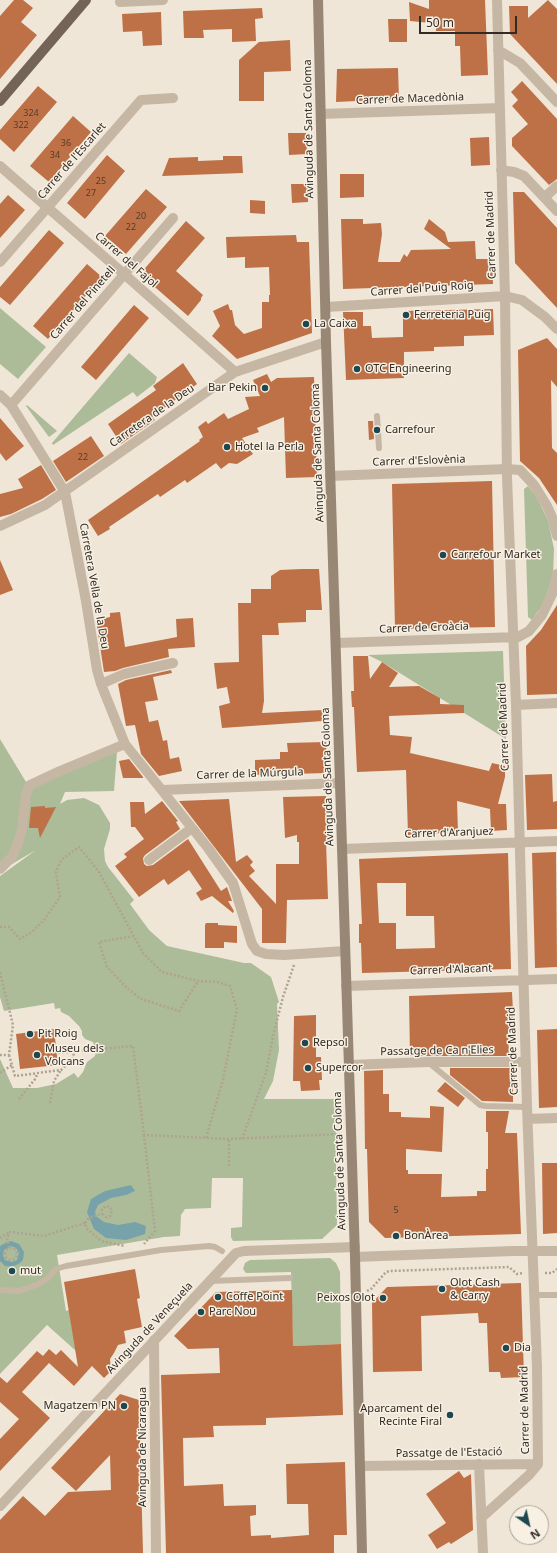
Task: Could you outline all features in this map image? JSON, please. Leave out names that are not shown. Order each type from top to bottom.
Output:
[{"type":"main road","points":[[0,101],[86,0]]},
{"type":"main road","name":"Avinguda de Santa Coloma","points":[[318,0],[326,342],[355,1252],[362,1553]]},
{"type":"street","points":[[120,2],[163,0]]},
{"type":"street","name":"Carrer de Madrid","points":[[497,0],[505,296],[507,469],[516,705],[527,1107],[537,1368],[538,1464]]},
{"type":"street","points":[[498,50],[520,63],[557,102]]},
{"type":"street","name":"Carrer de l'Escarlet","points":[[0,262],[141,100],[173,98]]},
{"type":"street","name":"Carrer de Macedònia","points":[[321,114],[500,108]]},
{"type":"street","name":"Carrer del Fajol","points":[[0,166],[235,372]]},
{"type":"street","points":[[502,170],[521,174],[557,210]]},
{"type":"street","points":[[545,197],[557,186]]},
{"type":"street","name":"Carrer del Pinetell","points":[[11,405],[173,218]]},
{"type":"street","name":"Carrer del Puig Roig","points":[[326,307],[505,296],[522,300],[534,307],[557,329]]},
{"type":"street","name":"Carretera de la Deu","points":[[0,526],[45,505],[65,492],[235,372],[326,342]]},
{"type":"street","points":[[0,395],[11,405],[65,492]]},
{"type":"street","points":[[507,469],[520,470],[534,484],[552,517],[557,536]]},
{"type":"street","name":"Carrer d'Eslovènia","points":[[330,476],[507,469]]},
{"type":"street","name":"Carretera Vella de la Deu","points":[[65,492],[86,600],[100,684],[125,744],[192,828],[233,883],[252,944],[257,951],[266,954],[279,955],[345,951]]},
{"type":"street","points":[[513,637],[524,634],[536,624],[548,603],[557,574]]},
{"type":"street","name":"Carrer de Croàcia","points":[[336,643],[513,637]]},
{"type":"street","points":[[100,684],[124,674],[173,663]]},
{"type":"street","points":[[516,705],[557,703]]},
{"type":"street","points":[[0,869],[12,857],[18,843],[22,829],[26,794],[30,785],[125,744]]},
{"type":"street","name":"Carrer de la Múrgula","points":[[162,790],[340,784]]},
{"type":"street","points":[[149,860],[192,828]]},
{"type":"street","name":"Carrer d'Aranjuez","points":[[342,849],[557,841]]},
{"type":"street","name":"Carrer d'Alacant","points":[[346,986],[557,979]]},
{"type":"street","name":"Passatge de Ca n'Elies","points":[[349,1065],[428,1062],[526,1062]]},
{"type":"street","points":[[528,1119],[557,1118]]},
{"type":"street","name":"Avinguda de Veneçuela","points":[[0,1506],[236,1253],[244,1251],[557,1251]]},
{"type":"street","name":"Avinguda de Nicaragua","points":[[154,1340],[156,1553]]},
{"type":"street","points":[[479,1464],[483,1553]]},
{"type":"street","points":[[481,1518],[530,1475],[538,1464]]},
{"type":"street","name":"Passatge de l'Estació","points":[[361,1466],[538,1464]]},
{"type":"lane","points":[[377,416],[379,448]]},
{"type":"lane","points":[[428,1062],[480,1105],[527,1107]]},
{"type":"lane","points":[[0,1290],[19,1291],[39,1284],[56,1270],[66,1266],[161,1250],[210,1246],[222,1251]]},
{"type":"lane","points":[[210,1281],[290,1278]]},
{"type":"lane","points":[[534,1296],[557,1295]]},
{"type":"path","points":[[0,927],[9,927],[20,939],[32,932],[40,924],[60,897],[56,872],[61,860],[79,847],[99,872],[143,953],[162,972],[198,981],[217,982],[230,986],[237,1009],[223,1080],[206,1138]]},
{"type":"path","points":[[134,936],[99,942],[108,967],[128,989],[141,999],[178,1011],[198,981]]},
{"type":"path","points":[[242,1139],[266,1073],[279,1013],[298,954]]},
{"type":"path","points":[[0,972],[13,1025],[9,1055],[16,1076],[61,1070]]},
{"type":"path","points":[[58,1053],[133,1046],[155,1231],[144,1244],[137,1245]]},
{"type":"path","points":[[50,1103],[54,1081],[61,1070],[73,1059],[74,1052]]},
{"type":"path","points":[[0,1055],[9,1055]]},
{"type":"path","points":[[0,1074],[12,1065]]},
{"type":"path","points":[[19,1099],[36,1078],[37,1073]]},
{"type":"path","points":[[144,1135],[242,1139],[351,1133]]},
{"type":"path","points":[[229,1139],[229,1166]]},
{"type":"path","points":[[0,1238],[10,1232],[44,1236],[85,1223],[88,1219],[98,1215],[102,1214],[106,1217],[110,1216],[112,1211],[110,1207],[106,1206],[102,1209],[102,1214]]},
{"type":"path","points":[[85,1223],[86,1228],[101,1241],[124,1246],[131,1245]]},
{"type":"path","points":[[8,1248],[14,1248],[17,1252],[17,1257],[13,1260],[8,1260],[5,1256],[5,1251],[8,1248],[8,1238],[10,1232]]},
{"type":"path","points":[[356,1291],[371,1289],[386,1272],[390,1271],[509,1267],[517,1274],[552,1273],[557,1269]]},
{"type":"green space","points":[[0,308],[46,347],[18,379],[0,364]]},
{"type":"green space","points":[[129,353],[157,377],[155,383],[137,397],[133,392],[53,445],[52,443]]},
{"type":"green space","points":[[27,405],[57,431],[49,437],[26,406]]},
{"type":"green space","points":[[528,486],[536,496],[548,520],[554,549],[553,575],[543,604],[532,620],[528,617],[524,489]]},
{"type":"green space","points":[[503,651],[506,739],[382,662],[368,655]]},
{"type":"green space","points":[[0,739],[26,782],[112,746],[117,752],[114,791],[65,792],[60,804],[67,800],[84,798],[99,805],[110,823],[110,829],[104,849],[105,861],[134,900],[130,904],[149,930],[167,946],[244,963],[251,963],[271,977],[279,1002],[277,1004],[279,1050],[273,1081],[264,1099],[335,1099],[337,1225],[322,1239],[233,1241],[231,1237],[231,1228],[242,1227],[243,1178],[212,1178],[211,1208],[185,1209],[181,1215],[180,1236],[164,1237],[57,1255],[66,1311],[69,1310],[76,1351],[47,1325],[0,1374],[0,1059],[13,1088],[37,1088],[56,1084],[74,1073],[78,1078],[83,1072],[87,1062],[95,1056],[96,1051],[93,1042],[85,1039],[82,1035],[82,1031],[79,1026],[69,1016],[61,1012],[60,1008],[55,1009],[54,1003],[4,1011],[0,997],[0,876],[36,850],[0,871]]},
{"type":"green space","points":[[330,1258],[336,1263],[340,1272],[341,1344],[293,1346],[291,1272],[246,1273],[243,1269],[245,1263],[250,1260]]},
{"type":"water","points":[[131,1185],[135,1191],[126,1195],[111,1198],[98,1205],[95,1212],[97,1217],[104,1222],[118,1225],[135,1222],[146,1226],[145,1234],[126,1240],[106,1238],[94,1229],[87,1212],[91,1199],[105,1191]]},
{"type":"water","points":[[11,1241],[19,1244],[24,1252],[23,1260],[12,1267],[5,1266],[0,1261],[0,1246]],"holes":[[[11,1246],[16,1248],[19,1253],[17,1260],[12,1262],[5,1260],[3,1255],[4,1250]]]},
{"type":"building","points":[[14,0],[23,0],[33,8],[21,22],[37,35],[0,79],[0,16]]},
{"type":"building","points":[[429,0],[485,0],[488,75],[461,76],[460,46],[455,46],[455,31],[436,31],[436,25],[431,25],[431,23],[410,21],[409,2],[429,9]]},
{"type":"building","points":[[548,0],[557,9],[557,84],[510,34],[509,6],[528,6],[528,18]]},
{"type":"building","points":[[262,8],[263,18],[255,19],[256,41],[232,42],[232,29],[203,30],[204,38],[184,38],[183,11]]},
{"type":"building","points":[[161,12],[162,45],[143,46],[142,31],[123,32],[122,14]]},
{"type":"building","points":[[388,19],[407,19],[407,42],[389,42]]},
{"type":"building","points":[[290,40],[291,71],[264,72],[264,101],[239,101],[239,60],[259,42]]},
{"type":"building","points":[[398,68],[399,99],[336,102],[337,69]]},
{"type":"building","points":[[522,81],[557,119],[557,179],[549,185],[512,146],[512,138],[528,124],[512,106],[518,100],[511,92]]},
{"type":"building","points":[[38,86],[57,102],[14,152],[0,139],[0,130]]},
{"type":"building","points":[[73,116],[91,132],[49,182],[30,166]]},
{"type":"building","points":[[288,133],[306,133],[307,154],[289,155]]},
{"type":"building","points":[[489,137],[490,165],[471,166],[470,138]]},
{"type":"building","points":[[107,155],[125,171],[85,219],[67,203]]},
{"type":"building","points":[[223,156],[242,156],[243,173],[162,176],[169,158],[198,157],[198,161],[223,160]]},
{"type":"building","points":[[340,174],[364,174],[364,197],[340,198]]},
{"type":"building","points":[[291,184],[308,184],[308,202],[292,203]]},
{"type":"building","points":[[146,189],[167,207],[126,254],[105,236]]},
{"type":"building","points":[[513,192],[524,192],[557,228],[557,308],[515,263]]},
{"type":"building","points":[[8,195],[25,210],[0,238],[0,204]]},
{"type":"building","points":[[250,200],[265,201],[265,214],[250,213]]},
{"type":"building","points":[[341,219],[363,219],[363,224],[381,223],[382,234],[378,262],[400,262],[404,254],[407,257],[411,250],[451,249],[424,229],[429,219],[445,232],[448,242],[475,241],[476,259],[492,259],[493,284],[343,289]]},
{"type":"building","points":[[186,221],[205,238],[176,271],[203,295],[201,300],[188,316],[140,274]]},
{"type":"building","points":[[49,230],[64,243],[10,305],[0,297],[0,287]]},
{"type":"building","points":[[296,235],[297,242],[309,242],[312,333],[237,359],[212,336],[220,326],[213,311],[228,304],[230,310],[232,310],[235,325],[244,334],[262,328],[262,302],[269,302],[270,295],[269,267],[245,268],[245,257],[227,258],[226,237]]},
{"type":"building","points":[[87,264],[102,277],[48,339],[33,326]]},
{"type":"building","points":[[134,305],[149,318],[96,380],[81,367]]},
{"type":"building","points":[[493,309],[494,335],[464,336],[464,346],[434,347],[434,351],[404,352],[404,378],[346,380],[343,312],[363,312],[363,326],[371,326],[372,338],[403,337],[403,311]]},
{"type":"building","points":[[547,338],[557,349],[557,387],[551,380],[552,448],[557,453],[557,505],[539,478],[520,461],[518,350]]},
{"type":"building","points":[[183,363],[197,384],[152,417],[155,420],[121,444],[108,424],[156,390],[153,386]]},
{"type":"building","points":[[267,374],[271,382],[277,378],[314,377],[317,477],[286,478],[284,417],[257,428],[259,432],[242,438],[253,454],[237,464],[229,463],[221,469],[216,463],[187,483],[185,480],[160,497],[158,494],[98,536],[88,520],[200,441],[199,440],[203,437],[198,427],[206,421],[208,424],[224,413],[228,419],[249,409],[245,397],[260,396],[253,380]]},
{"type":"building","points":[[0,418],[24,446],[6,461],[0,453]]},
{"type":"building","points":[[368,421],[373,421],[374,439],[369,440]]},
{"type":"building","points":[[91,436],[104,456],[66,482],[53,461]]},
{"type":"building","points":[[41,465],[56,490],[42,499],[11,514],[0,517],[0,494],[23,488],[18,479]]},
{"type":"building","name":"Carrefour Market","points":[[492,481],[495,627],[395,629],[392,484]]},
{"type":"building","points":[[0,560],[13,590],[0,595]]},
{"type":"building","points":[[319,569],[322,610],[306,610],[306,622],[278,623],[279,635],[262,635],[264,701],[262,713],[323,710],[323,721],[222,728],[219,706],[230,703],[227,687],[217,689],[214,663],[239,662],[238,603],[251,603],[251,589],[271,589],[271,576],[280,570]]},
{"type":"building","points":[[557,605],[557,694],[527,695],[526,646],[541,630]]},
{"type":"building","points":[[120,612],[125,647],[177,637],[176,619],[193,618],[195,647],[168,649],[169,657],[115,671],[104,672],[96,620],[110,617],[110,613]]},
{"type":"building","points":[[353,656],[368,656],[370,679],[382,662],[398,673],[389,687],[419,686],[440,698],[440,704],[464,705],[464,713],[389,716],[390,735],[412,737],[410,753],[489,771],[492,763],[505,766],[505,777],[498,804],[506,804],[507,830],[491,831],[490,809],[457,801],[458,832],[408,835],[406,770],[357,772],[354,707],[352,707],[351,691],[354,691]]},
{"type":"building","points":[[171,670],[172,673],[153,677],[158,700],[145,702],[149,722],[158,720],[163,741],[167,740],[170,759],[179,757],[182,771],[159,776],[141,754],[135,725],[126,726],[118,684],[126,680]]},
{"type":"building","points":[[326,742],[327,773],[255,775],[255,760],[280,759],[280,752],[288,752],[287,743]]},
{"type":"building","points":[[129,759],[143,778],[123,778],[119,761]]},
{"type":"building","points":[[552,774],[553,802],[557,801],[557,829],[527,830],[525,775]]},
{"type":"building","points":[[326,796],[329,841],[326,842],[328,899],[287,900],[286,943],[262,943],[262,909],[179,801],[229,799],[236,862],[247,855],[253,862],[250,865],[255,871],[249,876],[276,904],[276,864],[299,864],[299,842],[297,842],[297,835],[285,838],[283,797]]},
{"type":"building","points":[[162,801],[178,821],[176,822],[180,829],[145,855],[143,858],[144,864],[147,866],[153,865],[188,839],[221,891],[227,887],[232,901],[228,901],[234,911],[233,913],[212,896],[201,901],[196,893],[202,889],[189,870],[168,885],[164,879],[139,897],[115,866],[127,857],[124,854],[144,839],[135,827],[131,827],[130,802],[144,802],[145,814]]},
{"type":"building","points":[[45,806],[45,808],[56,807],[40,838],[38,828],[29,828],[31,807]]},
{"type":"building","points":[[556,852],[557,967],[535,968],[532,853]]},
{"type":"building","points":[[508,853],[511,969],[362,973],[361,943],[359,943],[359,924],[362,924],[359,859]],"holes":[[[377,883],[406,883],[406,916],[434,916],[435,948],[396,949],[396,923],[379,923]]]},
{"type":"building","points":[[206,923],[237,926],[237,943],[224,942],[224,948],[205,948]]},
{"type":"building","points":[[512,992],[514,1031],[508,1032],[509,1056],[410,1056],[409,996]]},
{"type":"building","points":[[316,1015],[316,1057],[321,1057],[322,1080],[319,1080],[320,1090],[301,1091],[300,1081],[293,1081],[294,1016]]},
{"type":"building","name":"Museu dels Volcans","points":[[54,1029],[58,1065],[20,1069],[16,1034]]},
{"type":"building","points":[[557,1029],[557,1107],[539,1108],[537,1030]]},
{"type":"building","points":[[450,1068],[515,1068],[513,1102],[482,1101],[450,1075]]},
{"type":"building","points":[[383,1070],[383,1094],[389,1094],[389,1112],[401,1112],[401,1117],[430,1118],[430,1106],[444,1107],[442,1152],[406,1149],[406,1170],[408,1170],[408,1174],[442,1174],[441,1197],[477,1196],[477,1191],[486,1191],[486,1169],[488,1169],[488,1132],[486,1132],[486,1111],[509,1111],[505,1133],[517,1133],[521,1234],[385,1238],[369,1222],[367,1149],[365,1149],[364,1071]]},
{"type":"building","points":[[445,1082],[465,1098],[458,1107],[437,1091]]},
{"type":"building","points":[[542,1163],[557,1163],[557,1233],[543,1234]]},
{"type":"building","points":[[135,1269],[140,1298],[137,1299],[142,1327],[124,1331],[126,1343],[118,1345],[110,1359],[111,1371],[104,1378],[92,1366],[74,1386],[49,1363],[22,1392],[50,1418],[0,1471],[0,1439],[19,1419],[0,1402],[0,1377],[7,1383],[37,1351],[43,1356],[49,1349],[56,1355],[61,1350],[78,1367],[64,1282]]},
{"type":"building","points":[[521,1283],[524,1377],[501,1378],[500,1372],[489,1372],[487,1323],[479,1323],[478,1313],[421,1316],[422,1371],[373,1372],[372,1303],[387,1287]]},
{"type":"building","points":[[292,1290],[293,1346],[341,1344],[343,1415],[266,1418],[266,1425],[213,1426],[214,1437],[183,1438],[184,1486],[223,1484],[224,1506],[256,1505],[256,1515],[250,1516],[251,1536],[271,1535],[271,1538],[309,1535],[308,1504],[287,1504],[286,1464],[345,1462],[347,1535],[334,1535],[334,1553],[166,1553],[161,1375],[220,1373],[219,1348],[188,1349],[174,1336],[216,1292]]},
{"type":"building","points":[[120,1394],[139,1400],[143,1553],[0,1553],[0,1520],[23,1496],[45,1516],[68,1492],[111,1490],[110,1455],[76,1491],[51,1468]]},
{"type":"building","points":[[459,1471],[464,1478],[471,1474],[473,1530],[451,1544],[449,1542],[437,1549],[428,1535],[446,1523],[426,1494]]},
{"type":"place","name":"Ferreteria Puig","points":[[406,315]]},
{"type":"place","name":"La Caixa","points":[[306,324]]},
{"type":"place","name":"OTC Engineering","points":[[357,369]]},
{"type":"place","name":"Bar Pekin","points":[[265,388]]},
{"type":"place","name":"Carrefour","points":[[377,430]]},
{"type":"place","name":"Hotel la Perla","points":[[227,447]]},
{"type":"place","name":"Carrefour Market","points":[[443,555]]},
{"type":"place","name":"Pit Roig","points":[[30,1034]]},
{"type":"place","name":"Repsol","points":[[305,1043]]},
{"type":"place","name":"Museu dels Volcans","points":[[37,1055]]},
{"type":"place","name":"Supercor","points":[[308,1068]]},
{"type":"place","name":"BonÀrea","points":[[396,1236]]},
{"type":"place","name":"mut","points":[[12,1271]]},
{"type":"place","name":"Olot Cash & Carry","points":[[442,1289]]},
{"type":"place","name":"Coffe Point","points":[[218,1297]]},
{"type":"place","name":"Peixos Olot","points":[[383,1298]]},
{"type":"place","name":"Parc Nou","points":[[201,1312]]},
{"type":"place","name":"Dia","points":[[506,1348]]},
{"type":"place","name":"Magatzem PN","points":[[124,1406]]},
{"type":"place","name":"Aparcament del Recinte Firal","points":[[450,1415]]}]
